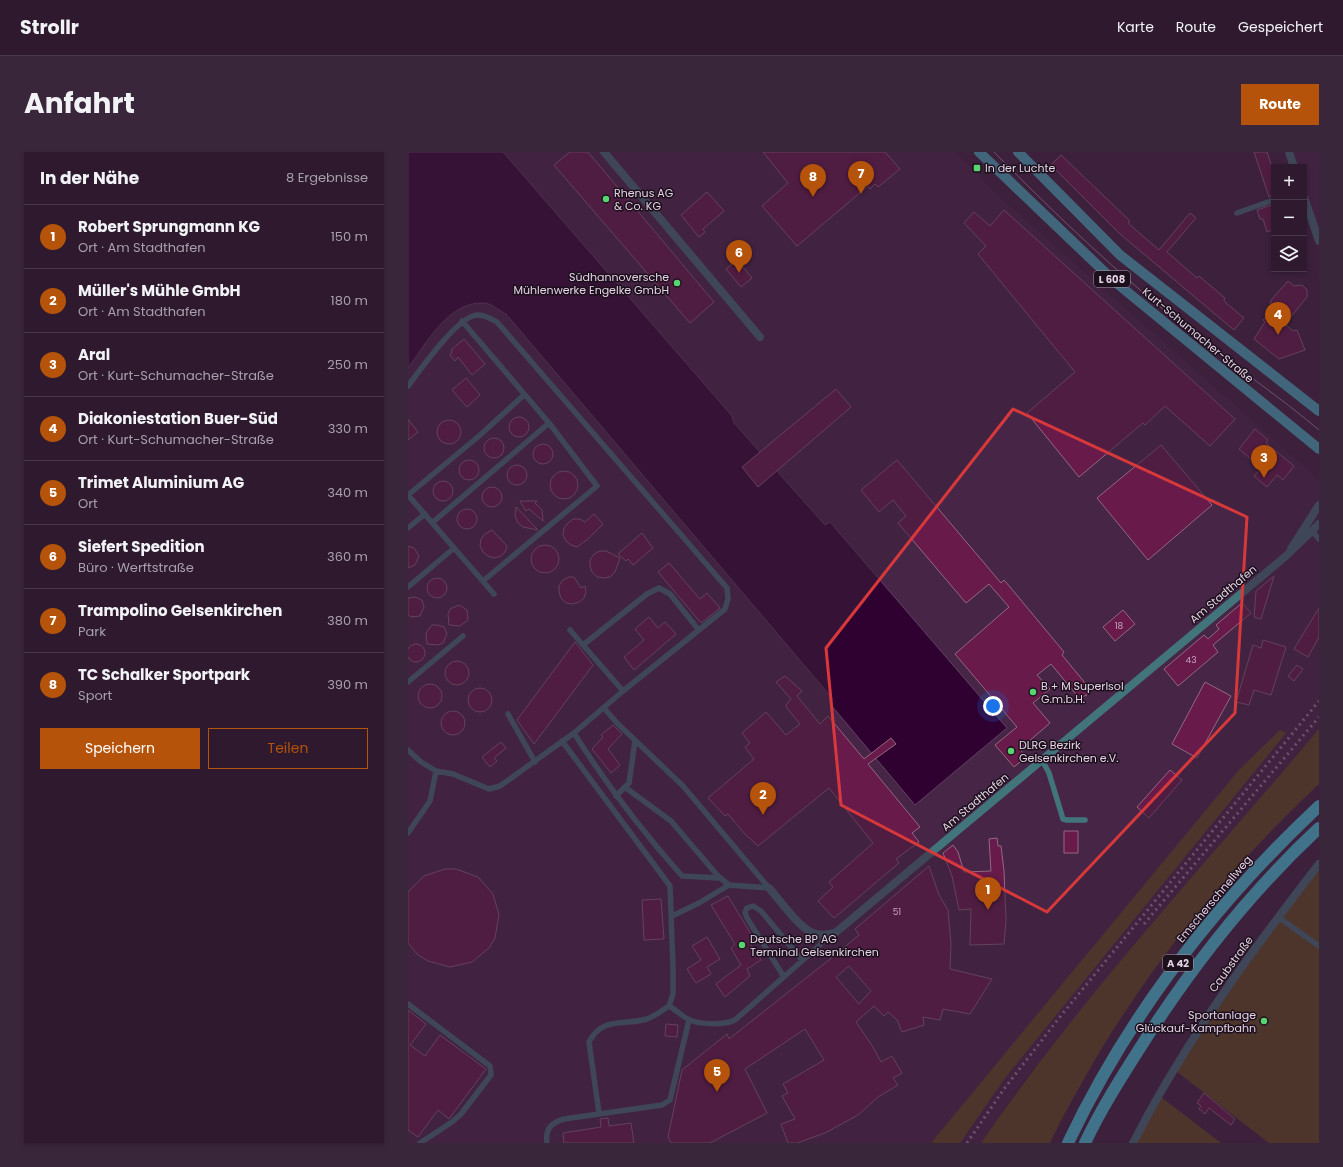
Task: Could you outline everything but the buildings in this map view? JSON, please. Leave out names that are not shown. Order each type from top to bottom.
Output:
[{"type":"highway","name":"Emscherschnellweg","points":[[1068,1143],[1106,1072],[1144,1011],[1189,949],[1238,889],[1289,834],[1319,806]]},
{"type":"highway","name":"A 42","points":[[1085,1143],[1120,1079],[1202,958],[1250,899],[1319,828]]},
{"type":"main road","name":"Kurt-Schumacher-Straße","points":[[979,152],[1114,281],[1319,449]]},
{"type":"main road","name":"Kurt-Schumacher-Straße","points":[[1018,152],[1120,255],[1319,412]]},
{"type":"street","points":[[604,152],[760,337]]},
{"type":"street","points":[[1289,152],[1293,164]]},
{"type":"street","points":[[1305,200],[1319,241]]},
{"type":"street","name":"Am Stadthafen","points":[[1286,556],[1302,529],[1319,505]]},
{"type":"street","name":"Am Stadthafen","points":[[826,935],[834,933],[845,925],[1286,556],[1319,524]]},
{"type":"street","name":"Caubstraße","points":[[1132,1143],[1160,1091],[1189,1043],[1278,917],[1319,864]]},
{"type":"street","points":[[769,888],[804,928],[813,933],[826,935]]},
{"type":"lane","points":[[1237,213],[1271,201]]},
{"type":"lane","points":[[408,386],[426,362],[462,321],[474,315],[486,316],[497,322],[727,588],[728,599],[725,609],[698,629],[574,733],[500,786],[489,789],[453,774],[436,771],[421,762],[408,750]]},
{"type":"lane","points":[[462,321],[549,423],[596,486],[483,581]]},
{"type":"lane","points":[[494,594],[408,495],[479,436],[524,395]]},
{"type":"lane","points":[[433,522],[549,423]]},
{"type":"lane","points":[[408,528],[425,514]]},
{"type":"lane","points":[[1312,532],[1319,538]]},
{"type":"lane","points":[[408,587],[454,548]]},
{"type":"lane","points":[[583,645],[646,594],[658,588],[670,594],[698,629]]},
{"type":"lane","points":[[570,630],[623,691]]},
{"type":"lane","points":[[408,682],[463,636]]},
{"type":"lane","points":[[604,708],[635,741],[683,786],[769,888]]},
{"type":"lane","points":[[508,714],[535,762]]},
{"type":"lane","points":[[574,733],[616,796],[647,837],[682,876],[720,878]]},
{"type":"lane","points":[[562,741],[670,886],[673,987],[670,1006]]},
{"type":"lane","points":[[616,796],[626,788],[629,783],[635,741]]},
{"type":"lane","points":[[1042,760],[1049,773],[1063,819],[1085,820]]},
{"type":"lane","points":[[408,833],[430,801],[436,771]]},
{"type":"lane","points":[[626,788],[670,821],[720,878],[728,885]]},
{"type":"lane","points":[[672,916],[699,903],[728,885],[769,888]]},
{"type":"lane","points":[[784,977],[747,918],[745,912],[747,908],[753,906],[761,911],[802,960]]},
{"type":"lane","points":[[1278,917],[1319,946]]},
{"type":"lane","points":[[670,1006],[689,1020],[710,1024],[728,1023],[735,1020],[820,945],[826,935]]},
{"type":"lane","points":[[408,1004],[490,1066],[491,1075],[461,1114],[452,1122],[420,1143]]},
{"type":"lane","points":[[598,1113],[589,1042],[594,1032],[604,1025],[648,1018],[670,1006]]},
{"type":"lane","points":[[547,1143],[548,1129],[554,1122],[564,1118],[662,1105],[670,1100],[689,1020]]},
{"type":"highlighted area","points":[[1013,409],[1247,517],[1235,713],[1047,912],[841,805],[826,648]]},
{"type":"shaded area","points":[[408,152],[956,152],[995,193],[1319,480],[1319,729],[1022,1083],[981,1143],[960,1143],[1005,1078],[1285,733],[931,1143],[408,1143]]},
{"type":"shaded area","points":[[408,152],[503,152],[732,416],[734,423],[825,525],[830,522],[1007,728],[915,805],[831,705],[832,698],[506,314],[487,303],[471,304],[460,309],[449,316],[440,325],[408,368]]},
{"type":"shaded area","points":[[1291,152],[1319,152],[1319,233],[1307,199],[1307,164],[1295,164]]},
{"type":"shaded area","points":[[1319,729],[1319,784],[1255,848],[1196,915],[1168,950],[1142,986],[1093,1063],[1050,1143],[981,1143],[1060,1035],[1102,983]]},
{"type":"shaded area","points":[[1280,730],[1286,733],[1005,1078],[960,1143],[931,1143],[1239,770]]},
{"type":"shaded area","name":"Sportanlage Glückauf-Kampfbahn","points":[[1319,869],[1319,1143],[1269,1143],[1176,1071],[1224,996]]},
{"type":"shaded area","points":[[1161,1097],[1221,1143],[1137,1143]]},
{"type":"tram line","points":[[994,152],[1042,200],[1116,269],[1168,313],[1319,430]]},
{"type":"railway","points":[[967,1143],[1004,1089],[1059,1018],[1319,701]]},
{"type":"railway","points":[[1144,924],[1319,717]]},
{"type":"place","name":"In der Luchte","points":[[977,168]]},
{"type":"place","name":"Trampolino Gelsenkirchen","points":[[861,194]]},
{"type":"place","name":"TC Schalker Sportpark","points":[[813,197]]},
{"type":"place","name":"Rhenus AG & Co. KG","points":[[606,199]]},
{"type":"place","name":"Siefert Spedition","points":[[739,273]]},
{"type":"place","name":"Südhannoversche Mühlenwerke Engelke GmbH","points":[[677,283]]},
{"type":"place","name":"Diakoniestation Buer-Süd","points":[[1278,335]]},
{"type":"place","name":"Aral","points":[[1264,478]]},
{"type":"place","name":"B + M SuperIsol G.m.b.H.","points":[[1033,692]]},
{"type":"place","name":"DLRG Bezirk Gelsenkirchen e.V.","points":[[1011,751]]},
{"type":"place","name":"Müller's Mühle GmbH","points":[[763,815]]},
{"type":"place","name":"Robert Sprungmann KG","points":[[988,910]]},
{"type":"place","name":"Deutsche BP AG Terminal Gelsenkirchen","points":[[742,945]]},
{"type":"place","name":"Sportanlage Glückauf-Kampfbahn","points":[[1264,1021]]},
{"type":"place","name":"Trimet Aluminium AG","points":[[717,1092]]}]
